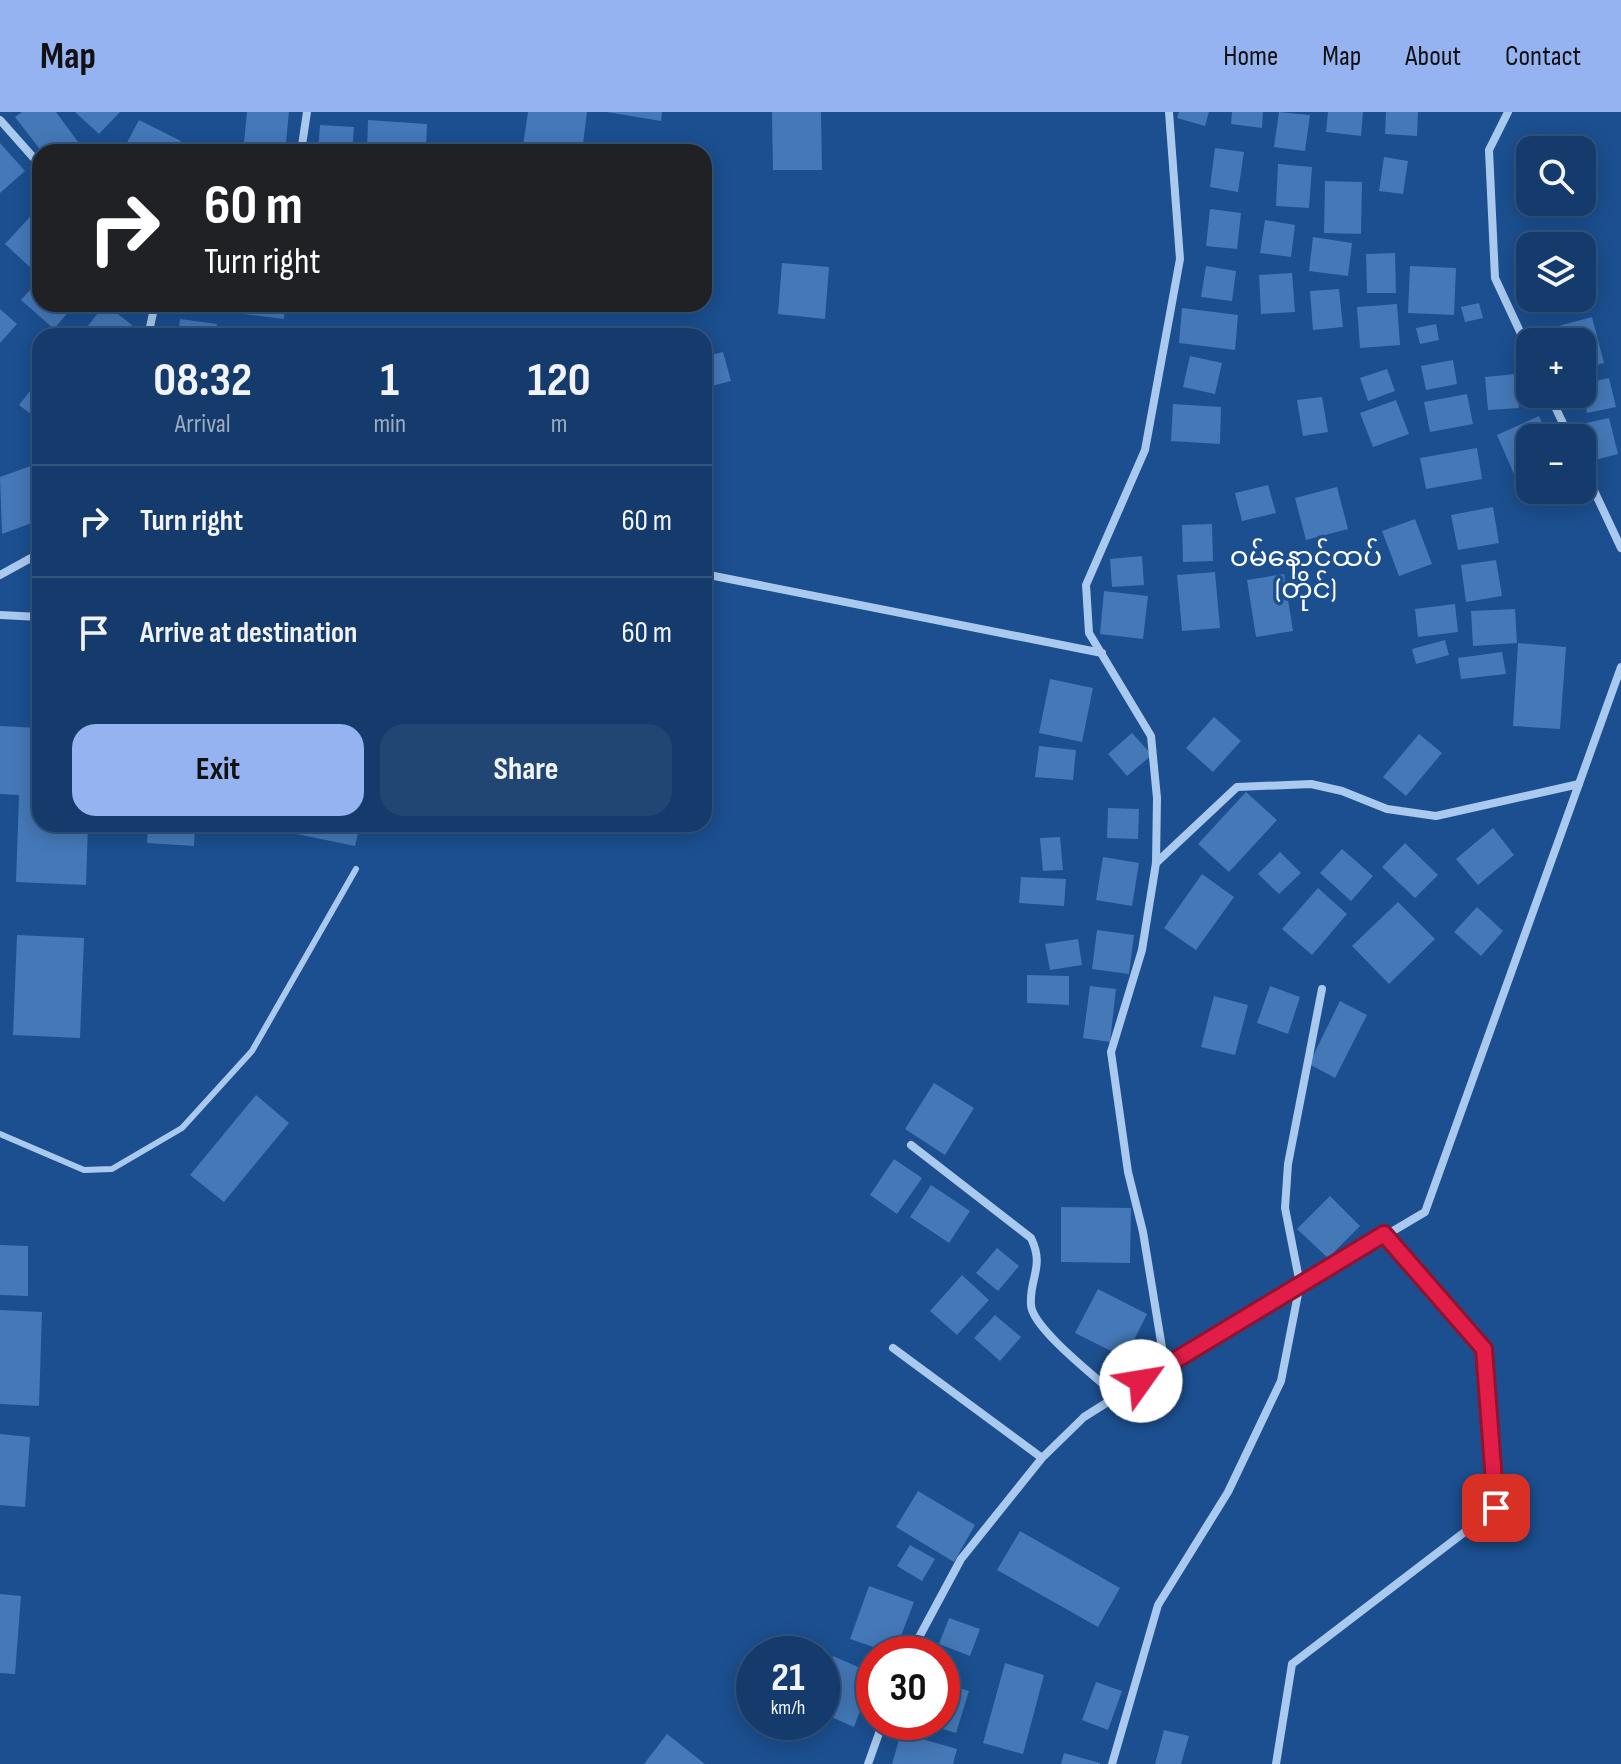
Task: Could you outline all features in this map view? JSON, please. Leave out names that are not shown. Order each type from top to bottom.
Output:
[{"type":"street","points":[[302,144],[307,112]]},
{"type":"street","points":[[1165,1366],[1143,1232],[1128,1172],[1111,1052],[1142,950],[1156,863],[1157,798],[1151,736],[1089,633],[1086,585],[1145,450],[1180,259],[1169,112]]},
{"type":"street","points":[[1508,112],[1489,150],[1495,278],[1518,328]]},
{"type":"street","points":[[0,120],[32,156]]},
{"type":"street","points":[[1596,495],[1621,548]]},
{"type":"street","points":[[0,575],[32,557]]},
{"type":"street","points":[[712,576],[1102,654]]},
{"type":"street","points":[[0,615],[32,617]]},
{"type":"street","points":[[920,1636],[961,1559],[1042,1458],[1084,1417],[1300,1284],[1425,1212],[1621,667]]},
{"type":"street","points":[[1156,863],[1237,787],[1311,784],[1342,791],[1387,809],[1436,816],[1579,784]]},
{"type":"street","points":[[1112,1764],[1158,1605],[1228,1492],[1281,1381],[1300,1284],[1285,1208],[1288,1164],[1322,989]]},
{"type":"street","points":[[911,1145],[1031,1238],[1039,1254],[1031,1306],[1038,1322],[1117,1396]]},
{"type":"street","points":[[1276,1764],[1292,1664],[1496,1508],[1484,1349],[1384,1234]]},
{"type":"street","points":[[893,1348],[1042,1458]]},
{"type":"street","points":[[868,1764],[877,1740]]},
{"type":"lane","points":[[0,1134],[84,1170],[112,1169],[182,1128],[252,1051],[356,869]]},
{"type":"building","points":[[22,112],[56,112],[80,144],[36,144],[15,117]]},
{"type":"building","points":[[75,112],[120,112],[99,134]]},
{"type":"building","points":[[247,112],[289,112],[286,144],[244,144]]},
{"type":"building","points":[[528,112],[587,112],[583,144],[523,144]]},
{"type":"building","points":[[607,112],[662,112],[661,121]]},
{"type":"building","points":[[772,112],[821,112],[822,170],[773,170]]},
{"type":"building","points":[[1179,112],[1209,112],[1205,126],[1177,118]]},
{"type":"building","points":[[1232,112],[1263,112],[1262,128],[1231,124]]},
{"type":"building","points":[[1279,112],[1310,115],[1305,151],[1274,147]]},
{"type":"building","points":[[1328,112],[1363,112],[1361,136],[1326,132]]},
{"type":"building","points":[[1386,112],[1418,112],[1417,136],[1385,134]]},
{"type":"building","points":[[139,120],[181,141],[179,144],[126,144]]},
{"type":"building","points":[[368,120],[427,124],[426,144],[367,144]]},
{"type":"building","points":[[320,125],[354,127],[353,144],[319,144]]},
{"type":"building","points":[[0,143],[25,171],[0,193]]},
{"type":"building","points":[[1215,148],[1244,152],[1238,192],[1210,187]]},
{"type":"building","points":[[1384,157],[1408,161],[1403,194],[1379,191]]},
{"type":"building","points":[[1278,164],[1312,167],[1309,208],[1276,206]]},
{"type":"building","points":[[1325,181],[1362,182],[1361,234],[1324,233]]},
{"type":"building","points":[[1210,209],[1241,213],[1237,249],[1206,246]]},
{"type":"building","points":[[32,215],[32,269],[5,244]]},
{"type":"building","points":[[1265,220],[1295,225],[1291,257],[1260,253]]},
{"type":"building","points":[[1313,237],[1352,243],[1348,276],[1309,271]]},
{"type":"building","points":[[1395,253],[1396,293],[1367,293],[1366,254]]},
{"type":"building","points":[[782,263],[829,267],[825,319],[778,314]]},
{"type":"building","points":[[1206,266],[1236,271],[1232,301],[1201,297]]},
{"type":"building","points":[[1410,266],[1456,268],[1454,315],[1408,313]]},
{"type":"building","points":[[1292,273],[1295,312],[1261,314],[1259,275]]},
{"type":"building","points":[[32,288],[32,310],[21,300]]},
{"type":"building","points":[[1339,289],[1343,327],[1313,330],[1310,291]]},
{"type":"building","points":[[1479,303],[1483,318],[1465,322],[1461,307]]},
{"type":"building","points":[[1397,304],[1400,345],[1360,348],[1357,307]]},
{"type":"building","points":[[1182,308],[1238,315],[1235,350],[1179,343]]},
{"type":"building","points":[[0,309],[17,324],[0,343]]},
{"type":"building","points":[[35,312],[68,312],[53,328]]},
{"type":"building","points":[[99,312],[115,312],[132,325],[130,328],[86,328]]},
{"type":"building","points":[[243,312],[284,312],[284,319]]},
{"type":"building","points":[[1592,317],[1595,328],[1551,328]]},
{"type":"building","points":[[180,319],[217,324],[216,328],[179,328]]},
{"type":"building","points":[[1436,324],[1439,340],[1420,344],[1416,328]]},
{"type":"building","points":[[1596,332],[1604,363],[1596,365]]},
{"type":"building","points":[[723,352],[731,381],[712,386],[712,355]]},
{"type":"building","points":[[1190,356],[1222,363],[1215,394],[1183,387]]},
{"type":"building","points":[[1453,360],[1457,384],[1426,390],[1421,366]]},
{"type":"building","points":[[1387,369],[1395,391],[1368,401],[1360,378]]},
{"type":"building","points":[[1516,374],[1516,408],[1519,408],[1488,410],[1485,377]]},
{"type":"building","points":[[1609,378],[1616,407],[1587,413],[1586,408],[1596,408],[1596,381]]},
{"type":"building","points":[[32,389],[32,415],[19,405]]},
{"type":"building","points":[[1467,394],[1473,424],[1430,432],[1424,402]]},
{"type":"building","points":[[1322,397],[1328,432],[1303,436],[1297,400]]},
{"type":"building","points":[[1396,400],[1409,434],[1373,447],[1360,413]]},
{"type":"building","points":[[1173,404],[1221,407],[1220,444],[1171,441]]},
{"type":"building","points":[[1539,416],[1543,424],[1521,424]]},
{"type":"building","points":[[1609,418],[1618,454],[1596,460],[1596,424],[1586,423]]},
{"type":"building","points":[[1516,426],[1516,479],[1497,435]]},
{"type":"building","points":[[1477,448],[1482,479],[1426,489],[1420,458]]},
{"type":"building","points":[[32,466],[32,523],[2,534],[0,477]]},
{"type":"building","points":[[1268,485],[1276,513],[1242,521],[1235,493]]},
{"type":"building","points":[[1337,487],[1348,529],[1306,540],[1295,498]]},
{"type":"building","points":[[1493,507],[1499,543],[1458,550],[1451,515]]},
{"type":"building","points":[[1415,519],[1432,564],[1399,576],[1382,531]]},
{"type":"building","points":[[1212,524],[1213,561],[1183,562],[1182,525]]},
{"type":"building","points":[[1142,556],[1144,585],[1112,587],[1110,559]]},
{"type":"building","points":[[1496,560],[1502,596],[1466,602],[1461,565]]},
{"type":"building","points":[[1215,572],[1220,628],[1182,631],[1177,575]]},
{"type":"building","points":[[1284,574],[1293,631],[1256,637],[1247,580]]},
{"type":"building","points":[[1104,591],[1148,596],[1143,639],[1100,634]]},
{"type":"building","points":[[1455,604],[1458,632],[1418,637],[1415,609]]},
{"type":"building","points":[[1515,609],[1517,643],[1473,646],[1471,611]]},
{"type":"building","points":[[1445,640],[1449,655],[1416,664],[1412,649]]},
{"type":"building","points":[[1518,643],[1566,647],[1560,729],[1513,726]]},
{"type":"building","points":[[1502,652],[1506,674],[1461,679],[1458,658]]},
{"type":"building","points":[[1050,679],[1093,688],[1082,742],[1039,733]]},
{"type":"building","points":[[1214,717],[1241,741],[1213,772],[1186,748]]},
{"type":"building","points":[[0,726],[32,728],[32,832],[88,832],[86,885],[16,882],[19,795],[0,794]]},
{"type":"building","points":[[1132,733],[1152,755],[1127,776],[1108,754]]},
{"type":"building","points":[[1419,734],[1442,753],[1406,796],[1383,777]]},
{"type":"building","points":[[1039,746],[1076,750],[1073,780],[1035,777]]},
{"type":"building","points":[[1246,792],[1277,820],[1229,872],[1198,844]]},
{"type":"building","points":[[1108,808],[1139,809],[1138,839],[1107,838]]},
{"type":"building","points":[[1493,828],[1514,855],[1478,885],[1456,859]]},
{"type":"building","points":[[148,832],[195,832],[194,846],[147,843]]},
{"type":"building","points":[[287,832],[358,832],[355,846]]},
{"type":"building","points":[[1060,837],[1063,870],[1043,871],[1040,838]]},
{"type":"building","points":[[1405,843],[1438,875],[1415,898],[1382,867]]},
{"type":"building","points":[[1342,849],[1373,876],[1351,901],[1320,873]]},
{"type":"building","points":[[1280,852],[1301,873],[1279,894],[1258,874]]},
{"type":"building","points":[[1103,857],[1139,863],[1132,906],[1096,900]]},
{"type":"building","points":[[1202,874],[1234,897],[1196,950],[1164,928]]},
{"type":"building","points":[[1021,877],[1066,879],[1064,906],[1019,903]]},
{"type":"building","points":[[1318,888],[1347,914],[1312,955],[1282,929]]},
{"type":"building","points":[[1398,902],[1435,939],[1389,984],[1352,946]]},
{"type":"building","points":[[1477,907],[1503,931],[1481,956],[1454,932]]},
{"type":"building","points":[[1097,930],[1134,935],[1129,974],[1092,969]]},
{"type":"building","points":[[17,935],[84,938],[80,1038],[13,1035]]},
{"type":"building","points":[[1078,939],[1082,965],[1050,970],[1045,944]]},
{"type":"building","points":[[1027,975],[1069,976],[1069,1005],[1027,1003]]},
{"type":"building","points":[[1090,986],[1116,989],[1110,1042],[1083,1038]]},
{"type":"building","points":[[1270,986],[1300,997],[1288,1034],[1257,1023]]},
{"type":"building","points":[[1214,996],[1248,1005],[1235,1055],[1201,1047]]},
{"type":"building","points":[[1340,1001],[1367,1015],[1335,1078],[1309,1064]]},
{"type":"building","points":[[934,1083],[974,1108],[945,1155],[905,1129]]},
{"type":"building","points":[[256,1095],[289,1123],[224,1202],[190,1175]]},
{"type":"building","points":[[894,1159],[922,1178],[897,1214],[870,1195]]},
{"type":"building","points":[[931,1185],[970,1211],[949,1243],[910,1217]]},
{"type":"building","points":[[1330,1196],[1360,1226],[1328,1258],[1297,1229]]},
{"type":"building","points":[[1061,1207],[1131,1208],[1130,1263],[1061,1262]]},
{"type":"building","points":[[0,1245],[28,1246],[28,1296],[0,1295]]},
{"type":"building","points":[[997,1248],[1019,1266],[998,1291],[976,1273]]},
{"type":"building","points":[[962,1275],[989,1300],[957,1335],[930,1311]]},
{"type":"building","points":[[1098,1289],[1147,1314],[1125,1358],[1075,1333]]},
{"type":"building","points":[[0,1310],[42,1312],[39,1406],[0,1404]]},
{"type":"building","points":[[995,1315],[1021,1337],[1000,1361],[974,1338]]},
{"type":"building","points":[[0,1434],[30,1437],[25,1507],[0,1505]]},
{"type":"building","points":[[918,1491],[975,1525],[954,1562],[896,1527]]},
{"type":"building","points":[[1020,1531],[1120,1588],[1098,1627],[997,1570]]},
{"type":"building","points":[[910,1545],[935,1559],[922,1581],[897,1566]]},
{"type":"building","points":[[869,1586],[914,1602],[901,1636],[856,1636],[856,1641],[850,1639]]},
{"type":"building","points":[[0,1594],[21,1596],[15,1674],[0,1673]]},
{"type":"building","points":[[949,1618],[980,1629],[970,1656],[960,1652],[960,1636],[942,1636]]},
{"type":"building","points":[[840,1659],[856,1666],[854,1727],[840,1721]]},
{"type":"building","points":[[1005,1663],[1044,1675],[1023,1754],[983,1743]]},
{"type":"building","points":[[1096,1682],[1122,1691],[1108,1730],[1082,1720]]},
{"type":"building","points":[[960,1688],[969,1691],[960,1720]]},
{"type":"building","points":[[1164,1730],[1189,1736],[1181,1764],[1155,1764]]},
{"type":"building","points":[[667,1734],[705,1764],[644,1764]]},
{"type":"building","points":[[899,1740],[926,1740],[957,1749],[953,1764],[892,1764]]},
{"type":"building","points":[[1064,1753],[1100,1763],[1100,1764],[1061,1764]]},
{"type":"district","name":"ဝမ်နောင်ထပ် (တိုင်)","points":[[1306,572]]},
{"type":"route","points":[[1141,1381],[1384,1234],[1484,1349],[1496,1508]]}]
